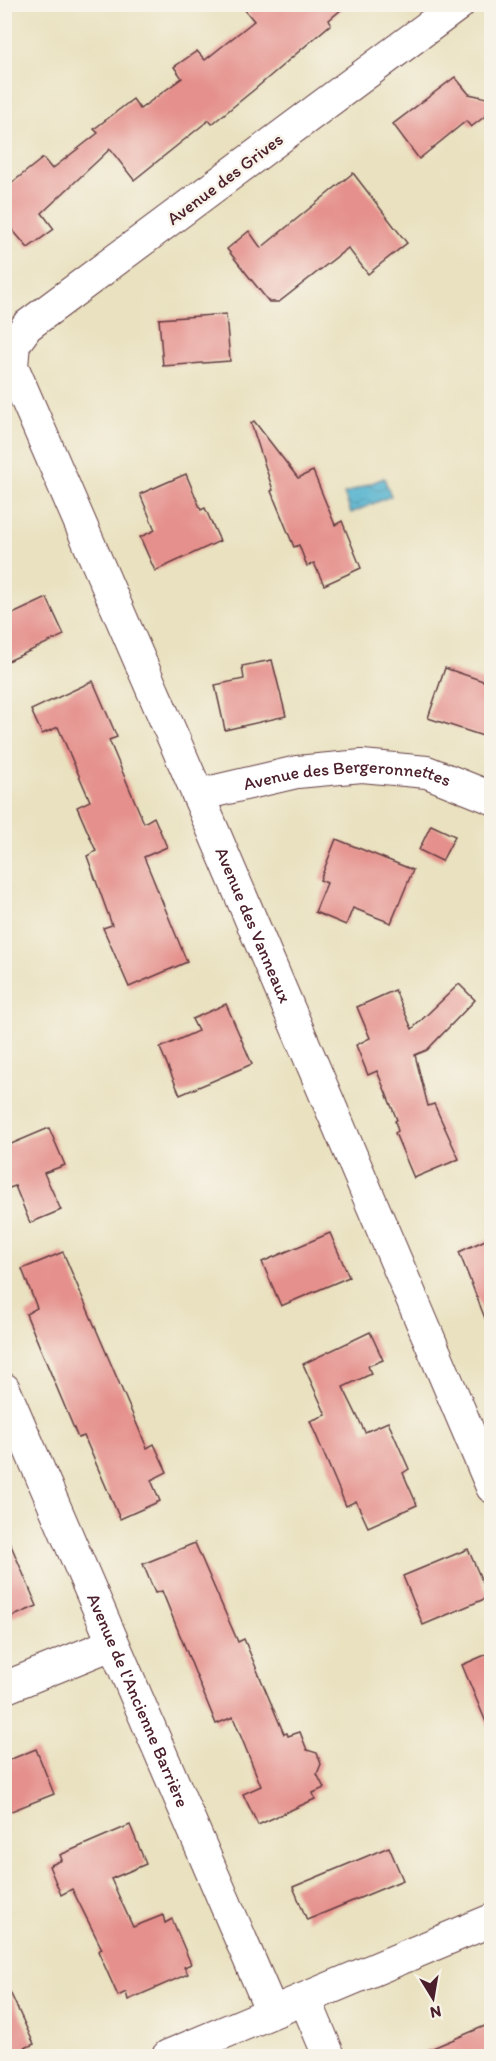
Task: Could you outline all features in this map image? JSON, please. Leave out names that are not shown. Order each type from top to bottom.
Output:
[{"type":"street","name":"Avenue des Grives","points":[[12,366],[14,344],[27,326],[459,4]]},
{"type":"street","name":"Avenue des Vanneaux","points":[[12,366],[198,795],[492,1487]]},
{"type":"street","name":"Avenue des Bergeronnettes","points":[[198,795],[297,772],[362,766],[427,772],[492,798]]},
{"type":"street","name":"Avenue de l'Ancienne Barrière","points":[[4,1389],[272,2012]]},
{"type":"street","points":[[4,1688],[112,1644]]},
{"type":"street","points":[[168,2056],[492,1920]]},
{"type":"street","points":[[305,1999],[329,2056]]},
{"type":"water","points":[[384,478],[391,496],[351,513],[344,494]]},
{"type":"building","points":[[240,4],[348,4],[329,20],[331,24],[255,89],[212,124],[209,120],[134,180],[110,149],[42,213],[54,229],[28,248],[4,220],[4,189],[43,158],[52,169],[98,133],[94,129],[133,99],[140,109],[182,78],[174,67],[197,51],[205,60],[254,21]]},
{"type":"building","points":[[455,77],[469,94],[492,99],[492,111],[471,127],[466,121],[419,159],[393,124]]},
{"type":"building","points":[[353,173],[407,243],[368,274],[348,248],[279,302],[269,302],[227,249],[249,231],[261,248]]},
{"type":"building","points":[[226,314],[230,361],[163,366],[159,319]]},
{"type":"building","points":[[254,421],[298,478],[313,471],[335,525],[342,521],[361,568],[324,585],[314,563],[307,566],[299,545],[294,547],[271,491],[273,490],[251,423]]},
{"type":"building","points":[[186,474],[201,510],[205,508],[220,541],[155,571],[140,537],[155,530],[140,494]]},
{"type":"building","points":[[47,598],[64,635],[4,663],[4,618]]},
{"type":"building","points":[[272,660],[286,716],[225,730],[215,685],[244,679],[242,666]]},
{"type":"building","points":[[445,668],[492,684],[492,739],[428,718]]},
{"type":"building","points":[[93,681],[117,737],[109,740],[144,823],[154,817],[167,847],[144,857],[187,962],[129,987],[103,928],[112,925],[87,856],[96,851],[77,807],[90,801],[58,727],[42,734],[31,710]]},
{"type":"building","points":[[431,825],[455,836],[442,861],[419,850]]},
{"type":"building","points":[[336,839],[413,870],[391,923],[353,908],[346,925],[315,912],[327,883],[320,880]]},
{"type":"building","points":[[459,984],[475,1000],[427,1050],[415,1055],[428,1106],[434,1104],[459,1159],[414,1178],[395,1133],[398,1131],[395,1121],[397,1120],[377,1071],[368,1075],[356,1045],[370,1038],[357,1007],[395,990],[412,1029]]},
{"type":"building","points":[[226,1004],[252,1064],[180,1095],[160,1048],[198,1031],[192,1019]]},
{"type":"building","points":[[49,1128],[65,1165],[44,1173],[61,1210],[30,1223],[15,1186],[4,1190],[4,1147]]},
{"type":"building","points":[[330,1233],[349,1277],[281,1306],[262,1262]]},
{"type":"building","points":[[492,1237],[492,1331],[490,1331],[459,1252]]},
{"type":"building","points":[[63,1252],[147,1448],[154,1444],[167,1472],[151,1480],[160,1501],[120,1519],[84,1436],[78,1438],[26,1314],[37,1308],[22,1269]]},
{"type":"building","points":[[370,1332],[383,1360],[368,1366],[371,1374],[343,1387],[365,1432],[388,1422],[409,1469],[403,1473],[417,1505],[368,1527],[356,1501],[346,1506],[310,1421],[326,1415],[303,1364]]},
{"type":"building","points":[[4,1529],[37,1606],[4,1620]]},
{"type":"building","points":[[195,1543],[238,1642],[244,1639],[284,1734],[287,1733],[288,1736],[300,1732],[307,1750],[317,1753],[321,1764],[317,1774],[324,1788],[313,1793],[315,1799],[258,1825],[243,1794],[261,1786],[233,1717],[216,1724],[162,1591],[155,1593],[143,1564]]},
{"type":"building","points":[[468,1549],[489,1597],[423,1625],[403,1576]]},
{"type":"building","points":[[492,1652],[492,1734],[491,1734],[462,1665]]},
{"type":"building","points":[[36,1749],[54,1794],[4,1814],[4,1762]]},
{"type":"building","points":[[130,1825],[146,1864],[111,1879],[133,1927],[163,1915],[165,1923],[172,1919],[191,1964],[184,1967],[188,1974],[128,2000],[126,1992],[118,1996],[98,1951],[102,1949],[72,1889],[61,1895],[49,1866],[62,1860],[60,1855]]},
{"type":"building","points":[[389,1847],[403,1880],[307,1920],[293,1887]]},
{"type":"building","points":[[4,1979],[34,2044],[6,2056],[4,2056]]},
{"type":"building","points":[[492,2023],[492,2056],[414,2056]]}]
